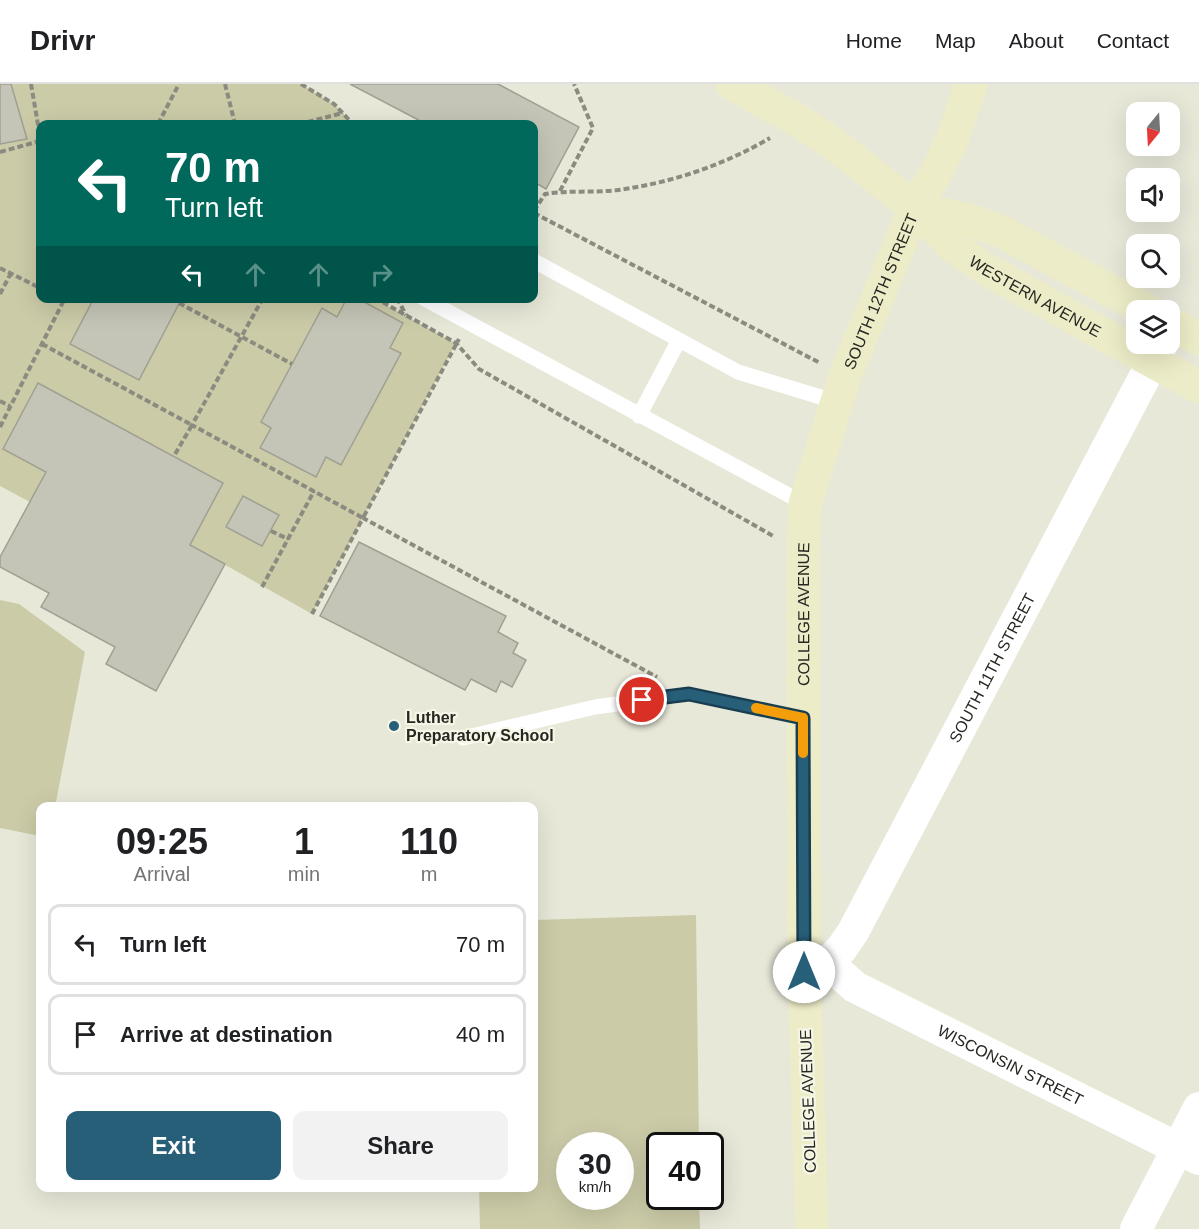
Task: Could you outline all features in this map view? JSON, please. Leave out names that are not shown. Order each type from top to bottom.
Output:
[{"type":"street","name":"WESTERN AVENUE","points":[[732,84],[800,121],[834,144],[915,208],[955,248],[987,270],[1126,319]]},
{"type":"street","name":"SOUTH 12TH STREET","points":[[805,504],[841,389],[915,208],[940,166],[954,135],[971,84]]},
{"type":"street","name":"WESTERN AVENUE","points":[[915,208],[973,221],[1002,232],[1126,308]]},
{"type":"street","name":"SOUTH 11TH STREET","points":[[816,967],[848,940],[1156,354]]},
{"type":"street","name":"WESTERN AVENUE","points":[[1179,354],[1199,387]]},
{"type":"street","name":"COLLEGE AVENUE","points":[[805,504],[803,718],[816,967],[812,1229]]},
{"type":"street","name":"WISCONSIN STREET","points":[[816,967],[1189,1154]]},
{"type":"street","points":[[1136,1229],[1189,1154],[1199,1108]]},
{"type":"lane","points":[[538,263],[738,372],[841,389]]},
{"type":"lane","points":[[432,303],[805,504]]},
{"type":"lane","points":[[639,416],[680,340]]},
{"type":"lane","points":[[464,738],[594,707],[689,694],[803,718]]},
{"type":"path","points":[[31,84],[37,120]]},
{"type":"path","points":[[160,120],[179,84]]},
{"type":"path","points":[[225,84],[234,120]]},
{"type":"path","points":[[301,84],[334,104],[349,120]]},
{"type":"path","points":[[560,191],[593,128],[574,84]]},
{"type":"path","points":[[316,120],[343,113]]},
{"type":"path","points":[[538,205],[545,194],[560,191],[616,190],[668,182],[747,152],[800,121]]},
{"type":"path","points":[[0,152],[36,142]]},
{"type":"path","points":[[538,214],[841,389]]},
{"type":"path","points":[[0,268],[36,286]]},
{"type":"path","points":[[0,294],[10,273]]},
{"type":"path","points":[[0,427],[61,303]]},
{"type":"path","points":[[179,303],[292,364]]},
{"type":"path","points":[[174,456],[260,303]]},
{"type":"path","points":[[384,303],[456,344],[479,369],[803,553]]},
{"type":"path","points":[[400,303],[406,316]]},
{"type":"path","points":[[42,344],[689,694]]},
{"type":"path","points":[[312,614],[456,344]]},
{"type":"path","points":[[0,400],[10,406]]},
{"type":"path","points":[[262,587],[314,491]]},
{"type":"path","points":[[271,531],[288,539]]},
{"type":"green space","points":[[11,84],[301,84],[334,104],[349,120],[36,120],[36,303],[92,303],[70,344],[139,380],[180,303],[345,303],[337,317],[321,309],[261,422],[271,428],[260,448],[315,477],[326,457],[341,465],[400,354],[390,348],[360,303],[382,303],[456,343],[312,614],[190,545],[223,483],[39,383],[3,449],[46,472],[30,502],[0,486],[0,144],[27,138]],"holes":[[[279,515],[262,546],[227,527]]]},
{"type":"green space","points":[[0,600],[19,604],[85,652],[56,802],[36,802],[36,835],[0,828]]},
{"type":"green space","points":[[696,915],[699,1132],[646,1132],[646,1210],[699,1210],[700,1229],[480,1229],[479,1192],[538,1192],[538,920]]},
{"type":"building","points":[[0,84],[11,84],[27,139],[0,144]]},
{"type":"building","points":[[350,84],[498,84],[579,127],[546,189],[538,184],[538,120],[418,120]]},
{"type":"building","points":[[91,303],[179,303],[139,380],[70,344]]},
{"type":"building","points":[[344,303],[366,303],[403,323],[390,348],[401,353],[341,465],[326,457],[316,477],[260,448],[271,428],[261,422],[322,308],[337,317]]},
{"type":"building","points":[[38,383],[223,483],[190,545],[225,564],[156,691],[106,664],[115,647],[41,607],[49,593],[0,567],[0,557],[46,472],[3,449]]},
{"type":"building","points":[[243,496],[279,515],[262,546],[226,527]]},
{"type":"building","points":[[359,542],[506,616],[498,632],[518,643],[513,653],[526,660],[512,687],[501,681],[496,692],[471,679],[465,690],[320,616]]},
{"type":"slow traffic","points":[[756,708],[803,718],[803,753]]},
{"type":"place","name":"Luther Preparatory School","points":[[394,726]]},
{"type":"route","points":[[642,700],[689,694],[803,718],[804,972]]}]
